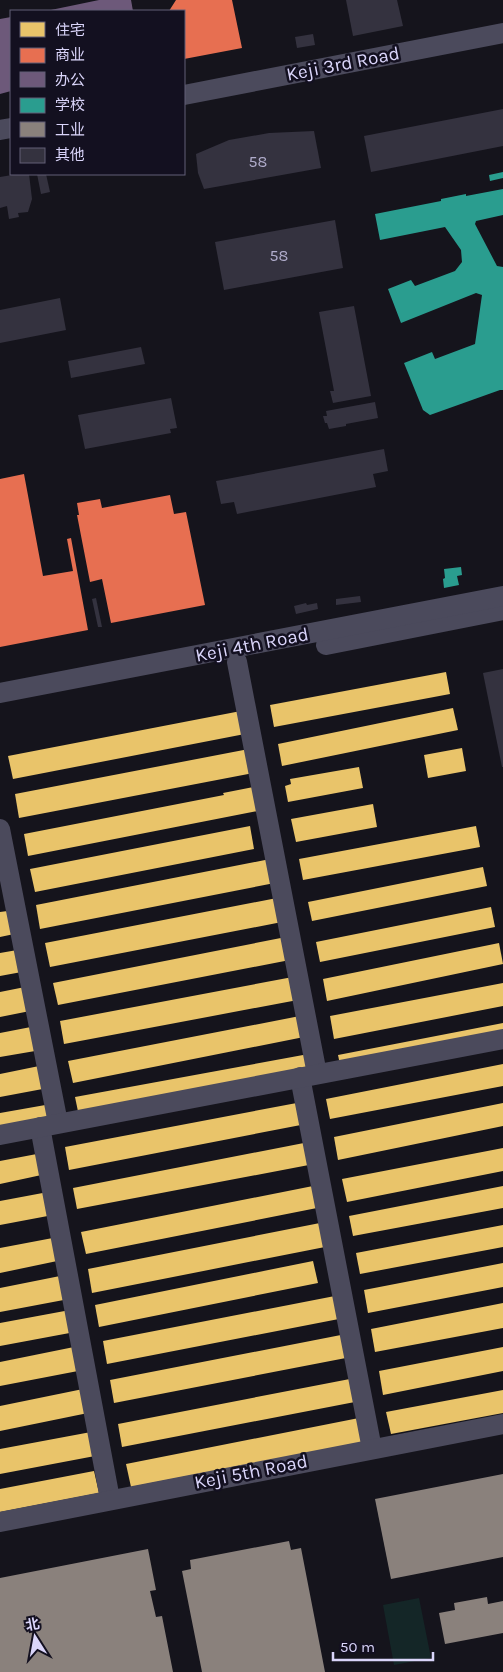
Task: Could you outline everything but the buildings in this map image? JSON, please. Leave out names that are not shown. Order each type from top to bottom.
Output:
[{"type":"street","name":"Keji 3rd Road","points":[[185,96],[503,33]]},
{"type":"street","name":"Keji 4th Road","points":[[0,693],[503,596]]},
{"type":"street","name":"Keji 4th Road","points":[[0,706],[503,610]]},
{"type":"street","points":[[237,662],[372,1449]]},
{"type":"street","points":[[0,829],[110,1499]]},
{"type":"street","points":[[0,1135],[503,1039]]},
{"type":"street","name":"Keji 5th Road","points":[[0,1522],[110,1499],[503,1424]]},
{"type":"shaded area","points":[[419,1598],[431,1658],[394,1665],[383,1605]]}]
